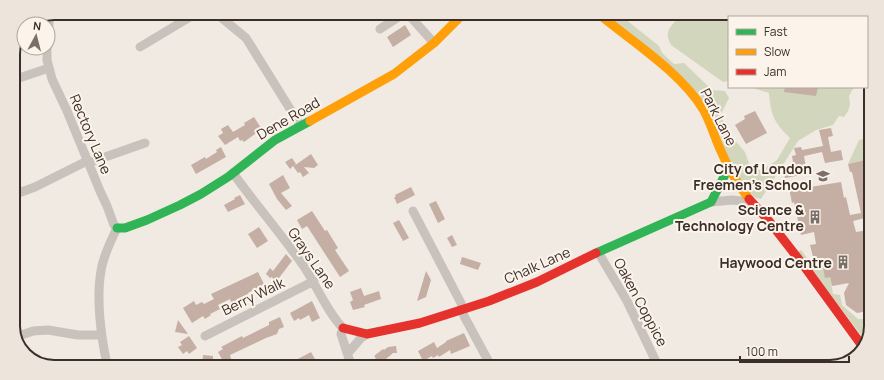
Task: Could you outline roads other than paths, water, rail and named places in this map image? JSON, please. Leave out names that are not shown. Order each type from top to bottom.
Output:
[{"type":"street","points":[[140,47],[185,20]]},
{"type":"street","points":[[224,20],[246,38],[300,125]]},
{"type":"street","points":[[380,29],[394,20]]},
{"type":"street","points":[[413,20],[434,43]]},
{"type":"street","name":"Dene Road","points":[[117,228],[125,228],[170,210],[211,188],[233,173],[260,150],[300,125],[394,74],[434,43],[457,20]]},
{"type":"street","name":"Park Lane","points":[[606,20],[676,76],[692,93],[704,111],[729,167],[740,187],[804,266],[859,343]]},
{"type":"street","name":"Rectory Lane","points":[[47,56],[48,68],[57,92],[67,112],[87,162],[108,206],[114,225],[117,228]]},
{"type":"street","points":[[20,78],[48,68]]},
{"type":"street","points":[[20,193],[35,188],[87,162],[145,143]]},
{"type":"street","points":[[711,202],[729,167]]},
{"type":"street","name":"Grays Lane","points":[[233,173],[314,281],[337,321],[343,328],[341,334],[350,360]]},
{"type":"street","name":"Chalk Lane","points":[[343,328],[367,334],[420,323],[489,301],[537,282],[598,252],[711,202],[732,200],[751,202]]},
{"type":"street","points":[[413,211],[462,303],[464,316],[488,360]]},
{"type":"street","points":[[106,360],[101,335],[99,287],[104,260],[117,228]]},
{"type":"street","name":"Oaken Coppice","points":[[598,252],[628,301],[655,360]]},
{"type":"street","name":"Berry Walk","points":[[205,336],[314,281]]},
{"type":"street","points":[[22,335],[33,331],[48,330],[78,335],[101,335]]},
{"type":"street","points":[[348,353],[367,334]]},
{"type":"place","name":"City of London Freemen's School","points":[[823,176]]},
{"type":"place","name":"Science & Technology Centre","points":[[815,217]]},
{"type":"place","name":"Haywood Centre","points":[[843,262]]}]
